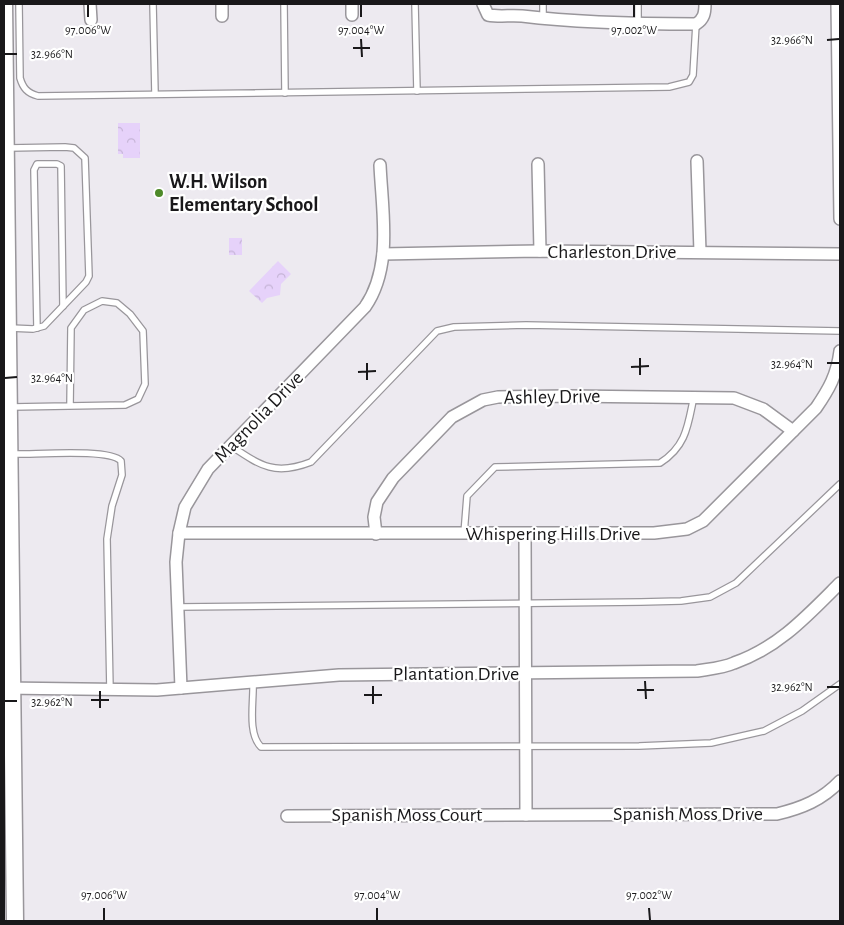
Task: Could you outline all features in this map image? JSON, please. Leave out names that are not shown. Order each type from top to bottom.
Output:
[{"type":"street","points":[[4,4],[6,328],[10,454],[7,471],[8,688],[15,921]]},
{"type":"street","points":[[90,4],[90,20]]},
{"type":"street","points":[[222,4],[222,16]]},
{"type":"street","points":[[483,4],[488,14],[603,24],[698,22],[705,12],[705,4]]},
{"type":"street","points":[[837,4],[839,20],[840,219]]},
{"type":"street","points":[[696,161],[700,252]]},
{"type":"street","points":[[538,164],[540,251]]},
{"type":"street","name":"Magnolia Drive","points":[[181,688],[176,562],[179,533],[185,507],[208,469],[365,307],[374,294],[380,279],[383,254],[380,165]]},
{"type":"street","name":"Charleston Drive","points":[[383,254],[540,251],[840,254]]},
{"type":"street","name":"Whispering Hills Drive","points":[[179,533],[654,533],[687,529],[703,520],[816,408],[831,388],[837,371],[840,352]]},
{"type":"street","name":"Ashley Drive","points":[[376,534],[374,517],[377,502],[392,478],[452,417],[483,400],[522,396],[694,396],[744,400],[763,409],[793,431]]},
{"type":"street","points":[[525,534],[526,815]]},
{"type":"street","name":"Plantation Drive","points":[[8,688],[110,690],[181,688],[339,675],[657,673],[697,671],[733,664],[774,644],[804,620],[840,583]]},
{"type":"street","name":"Spanish Moss Drive","points":[[526,815],[777,814],[801,808],[827,794],[840,781]]},
{"type":"street","name":"Spanish Moss Court","points":[[287,816],[526,815]]},
{"type":"lane","points":[[19,4],[20,78],[22,86],[28,93],[38,96],[682,85],[689,82],[693,74],[698,22]]},
{"type":"lane","points":[[153,4],[155,94]]},
{"type":"lane","points":[[284,4],[284,92]]},
{"type":"lane","points":[[415,4],[417,90]]},
{"type":"lane","points":[[543,4],[543,19]]},
{"type":"lane","points":[[638,4],[638,24]]},
{"type":"lane","points":[[6,148],[74,148],[85,158],[89,276],[86,282],[44,326],[37,328],[6,328]]},
{"type":"lane","points":[[37,328],[34,170],[37,164],[57,164],[61,166],[63,306]]},
{"type":"lane","points":[[9,407],[70,406],[125,405],[138,399],[145,384],[143,331],[130,314],[117,303],[102,301],[84,310],[71,328],[70,406]]},
{"type":"lane","points":[[231,446],[258,464],[291,470],[311,462],[437,331],[454,327],[526,325],[840,331]]},
{"type":"lane","points":[[464,534],[467,496],[495,467],[660,463],[669,458],[685,439],[694,396]]},
{"type":"lane","points":[[10,454],[97,454],[116,456],[121,461],[122,475],[112,506],[107,539],[110,690]]},
{"type":"lane","points":[[178,607],[681,601],[710,597],[736,583],[840,484]]},
{"type":"lane","points":[[253,682],[254,733],[257,743],[261,747],[684,746],[737,738],[764,731],[783,722],[840,684]]},
{"type":"green space","points":[[118,123],[140,123],[140,158],[123,158],[123,154],[118,154]]},
{"type":"green space","points":[[229,238],[242,238],[242,255],[229,255]]},
{"type":"green space","points":[[278,261],[291,274],[281,284],[280,295],[267,298],[262,303],[249,291]]},
{"type":"place","name":"W.H. Wilson Elementary School","points":[[159,193]]}]
